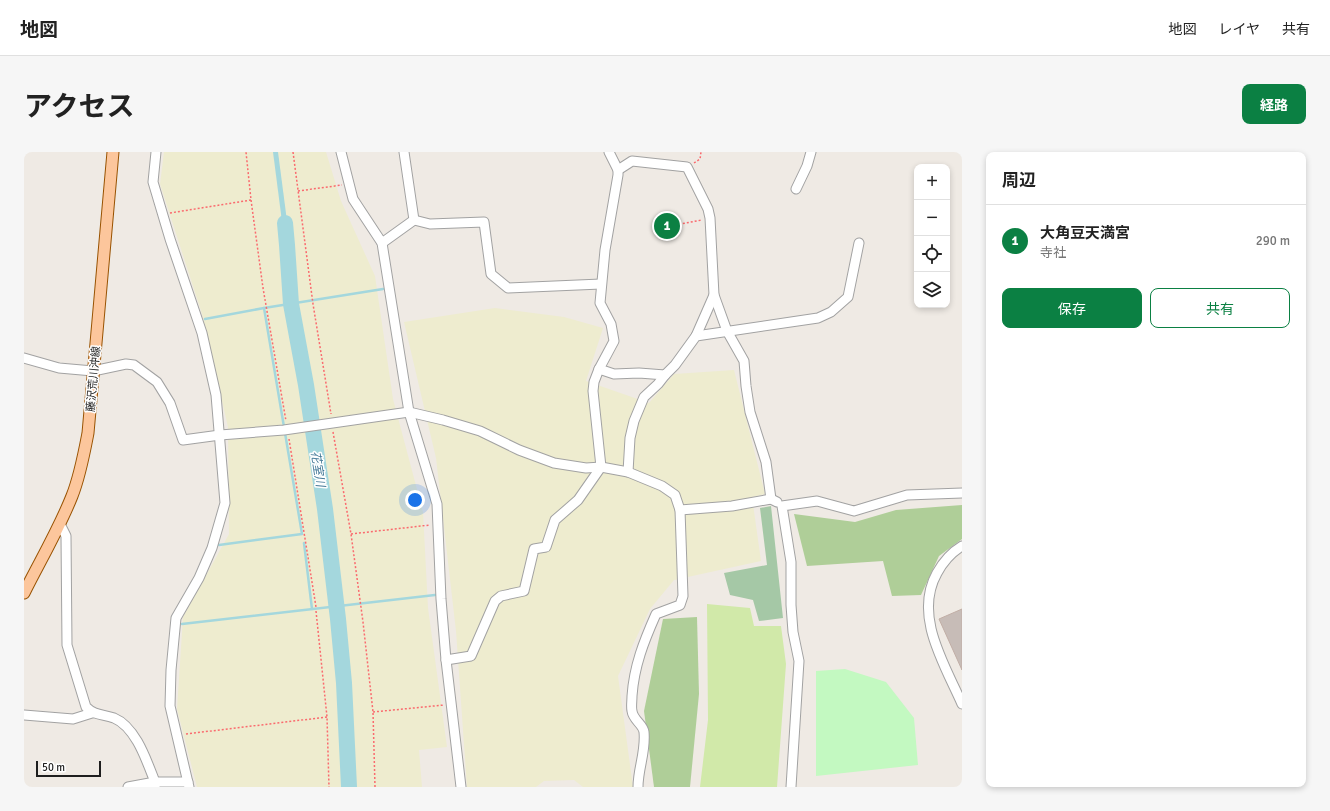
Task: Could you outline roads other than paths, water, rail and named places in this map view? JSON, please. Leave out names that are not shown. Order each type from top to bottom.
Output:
[{"type":"main road","name":"藤沢荒川沖線","points":[[24,593],[60,524],[72,496],[84,453],[88,433],[113,152]]},
{"type":"street","points":[[128,787],[189,785],[170,706],[171,670],[176,618],[199,578],[212,548],[225,503],[216,395],[202,333],[162,214],[153,182],[156,152]]},
{"type":"street","points":[[341,152],[353,199],[382,244],[409,412],[437,504],[441,599],[446,660],[461,787]]},
{"type":"street","points":[[404,152],[414,220]]},
{"type":"street","points":[[446,660],[471,656],[495,601],[500,596],[524,591],[534,549],[546,547],[555,520],[578,500],[601,467],[593,392],[594,382],[599,369],[614,341],[611,324],[600,303],[601,284],[618,170],[609,152]]},
{"type":"street","points":[[796,188],[807,166],[811,152]]},
{"type":"street","points":[[618,170],[633,157],[687,167],[708,209],[710,218],[714,295],[727,330],[744,361],[750,412],[766,462],[771,499]]},
{"type":"street","points":[[382,244],[414,220]]},
{"type":"street","points":[[414,220],[430,224],[484,222],[491,274],[508,288],[601,284]]},
{"type":"street","points":[[696,336],[727,330],[818,318],[831,312],[848,297],[859,243]]},
{"type":"street","points":[[628,472],[630,438],[634,421],[644,397],[675,365],[696,336],[714,295]]},
{"type":"street","points":[[25,360],[59,368],[93,371],[126,364],[134,365],[157,382],[170,403],[183,440],[220,435],[284,430],[409,412],[480,431],[519,450],[554,463],[586,468],[601,467],[628,472],[662,486],[675,495],[680,510],[683,596],[680,605],[656,614],[642,647],[633,682],[632,715],[644,730],[644,755],[638,787]]},
{"type":"street","points":[[599,369],[614,374],[639,373],[665,375]]},
{"type":"street","points":[[680,510],[732,506],[771,499],[782,506],[817,501],[854,510],[907,495],[962,493]]},
{"type":"street","points":[[782,506],[791,562],[791,605],[793,632],[800,661],[791,787]]},
{"type":"street","points":[[60,524],[66,536],[67,645],[86,707],[92,713],[116,719],[131,731],[144,753],[155,785]]},
{"type":"street","points":[[962,546],[948,557],[935,577],[931,588],[928,612],[930,626],[937,648],[962,704]]},
{"type":"street","points":[[24,715],[73,719],[92,713]]},
{"type":"water","points":[[273,152],[278,152],[290,244],[285,245]]},
{"type":"waterway","name":"花室川","points":[[285,223],[291,304],[306,385],[325,509],[338,619],[344,683],[349,787]]},
{"type":"waterway","points":[[219,545],[302,534],[264,308],[383,289]]},
{"type":"waterway","points":[[205,319],[264,308]]},
{"type":"waterway","points":[[304,543],[312,609]]},
{"type":"waterway","points":[[182,624],[435,595]]},
{"type":"place","name":"大角豆天満宮","points":[[667,226]]}]
